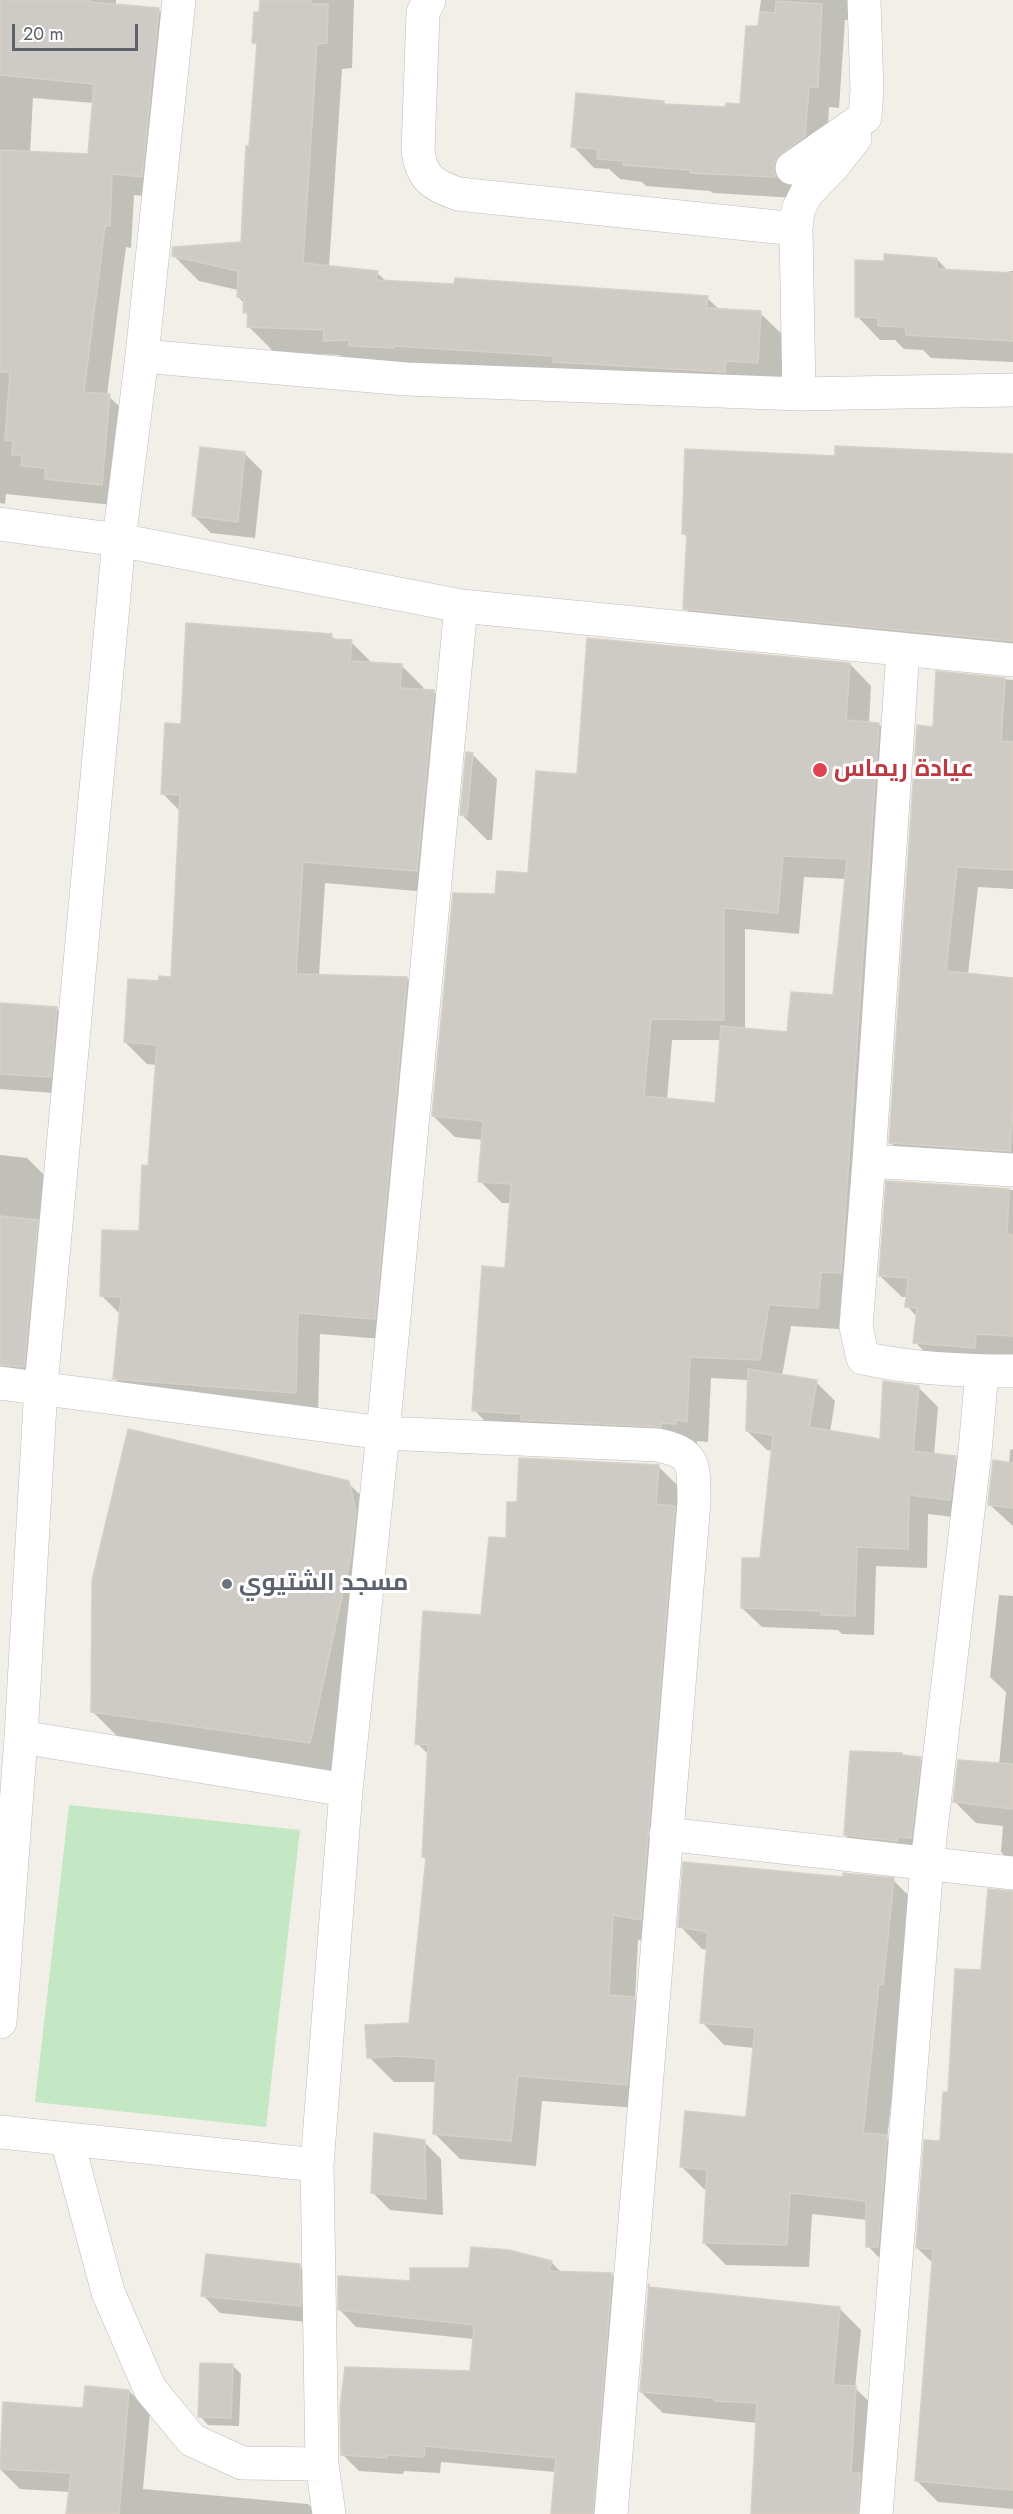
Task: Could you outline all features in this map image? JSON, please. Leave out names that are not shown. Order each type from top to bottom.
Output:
[{"type":"street","points":[[0,2022],[21,1737],[41,1386],[119,540],[142,356],[179,0]]},
{"type":"street","points":[[429,0],[423,13],[418,151],[420,165],[430,180],[440,187],[458,194],[796,229]]},
{"type":"street","points":[[799,394],[796,229],[798,210],[807,194],[855,138],[792,168],[865,117],[867,91],[864,0]]},
{"type":"street","points":[[142,356],[406,379],[799,394],[1013,390]]},
{"type":"street","points":[[0,524],[119,540],[461,606],[1013,660]]},
{"type":"street","points":[[329,2514],[322,2464],[317,2165],[346,1790],[383,1433],[461,606]]},
{"type":"street","points":[[876,2514],[927,1864],[975,1451],[998,1371],[889,1364],[863,1358],[856,1328],[903,650]]},
{"type":"street","points":[[869,1161],[1013,1170]]},
{"type":"street","points":[[0,1383],[41,1386],[383,1433],[657,1445],[677,1449],[688,1458],[694,1472],[694,1502],[611,2514]]},
{"type":"street","points":[[21,1737],[346,1790]]},
{"type":"street","points":[[666,1834],[1013,1873]]},
{"type":"street","points":[[0,2132],[317,2165]]},
{"type":"street","points":[[67,2140],[108,2292],[150,2389],[192,2440],[242,2463],[322,2464]]},
{"type":"green space","points":[[69,1805],[300,1830],[266,2127],[35,2102]]},
{"type":"building","points":[[0,0],[90,0],[90,2],[159,8],[142,177],[112,174],[110,226],[105,226],[84,392],[110,394],[102,485],[45,479],[45,468],[21,466],[22,455],[12,455],[13,441],[5,440],[10,372],[0,372],[0,150],[88,154],[94,84],[0,75]]},
{"type":"building","points":[[260,0],[311,0],[311,4],[328,4],[327,43],[317,44],[303,263],[378,271],[376,280],[454,284],[455,278],[708,296],[706,308],[761,311],[758,363],[726,361],[725,372],[553,362],[553,356],[394,346],[394,348],[349,346],[349,340],[323,341],[324,330],[247,327],[248,312],[243,313],[244,298],[237,297],[238,271],[172,256],[173,247],[241,242],[246,146],[249,146],[257,43],[252,43],[254,12],[259,12]]},
{"type":"building","points":[[776,1],[822,4],[818,87],[809,87],[805,136],[776,159],[773,168],[776,177],[690,173],[690,170],[623,165],[624,161],[597,159],[598,149],[571,147],[576,93],[664,101],[664,104],[725,107],[726,103],[740,104],[746,26],[758,26],[760,12],[775,13]]},
{"type":"building","points":[[884,254],[937,258],[937,269],[1013,273],[1013,341],[906,335],[905,327],[878,326],[878,318],[855,317],[855,260],[884,261]]},
{"type":"building","points":[[835,446],[1013,454],[1013,641],[683,609],[687,533],[682,534],[685,449],[835,456]]},
{"type":"building","points":[[200,447],[245,452],[238,522],[192,516]]},
{"type":"building","points":[[186,623],[332,634],[331,639],[352,640],[350,661],[402,664],[400,688],[434,690],[417,871],[303,862],[296,974],[407,977],[375,1319],[298,1313],[296,1393],[113,1379],[121,1297],[100,1296],[102,1230],[139,1231],[142,1165],[148,1166],[157,1045],[124,1042],[128,979],[158,981],[159,976],[171,977],[180,795],[161,794],[165,723],[181,724]]},
{"type":"building","points":[[587,638],[850,663],[846,720],[879,723],[841,1273],[821,1272],[818,1308],[769,1305],[760,1360],[690,1357],[687,1422],[676,1420],[676,1424],[661,1423],[661,1427],[521,1420],[521,1414],[472,1411],[482,1266],[505,1268],[511,1184],[478,1182],[483,1121],[432,1116],[453,893],[495,894],[497,871],[528,873],[536,771],[577,774]],"holes":[[[783,856],[847,859],[833,995],[791,992],[787,1032],[721,1026],[715,1103],[644,1096],[651,1019],[724,1020],[724,908],[778,913]]]},
{"type":"building","points":[[936,671],[1005,678],[1001,741],[1013,742],[1013,870],[957,867],[946,971],[1013,978],[1013,1108],[1010,1151],[889,1143],[917,725],[933,727]]},
{"type":"building","points":[[466,752],[473,753],[467,816],[460,815]]},
{"type":"building","points":[[0,1003],[57,1007],[51,1077],[0,1074]]},
{"type":"building","points":[[886,1181],[1009,1189],[1007,1234],[1013,1235],[1013,1336],[976,1334],[975,1348],[913,1343],[917,1308],[905,1307],[908,1278],[879,1276]]},
{"type":"building","points":[[0,1216],[38,1220],[24,1367],[0,1365]]},
{"type":"building","points":[[748,1369],[817,1380],[809,1427],[880,1439],[883,1381],[919,1386],[913,1451],[956,1456],[950,1500],[909,1495],[908,1549],[857,1547],[855,1616],[821,1615],[821,1611],[741,1608],[742,1558],[760,1558],[773,1435],[746,1431]]},
{"type":"building","name":"مسجد الشتيوي","points":[[128,1429],[349,1481],[356,1512],[351,1555],[310,1743],[91,1712],[92,1581]]},
{"type":"building","points":[[519,1458],[659,1465],[656,1504],[675,1506],[641,1920],[613,1915],[609,1995],[635,1997],[627,2085],[518,2076],[511,2141],[433,2134],[436,2059],[398,2056],[367,2058],[365,2025],[409,2023],[426,1858],[422,1857],[428,1745],[415,1744],[423,1611],[481,1615],[489,1537],[506,1538],[507,1502],[517,1502]]},
{"type":"building","points":[[993,1460],[1013,1463],[1013,1508],[988,1505]]},
{"type":"building","points":[[850,1751],[902,1753],[902,1755],[921,1757],[911,1838],[898,1837],[897,1841],[844,1835]]},
{"type":"building","points":[[958,1760],[1013,1764],[1013,1809],[953,1802]]},
{"type":"building","points":[[683,1862],[843,1877],[843,1873],[894,1878],[883,1985],[879,1984],[863,2133],[887,2135],[878,2247],[866,2247],[866,2201],[790,2193],[787,2245],[703,2243],[707,2170],[680,2167],[685,2111],[746,2117],[755,2028],[700,2023],[708,1932],[678,1927]]},
{"type":"building","points":[[988,1889],[1013,1891],[1013,2490],[915,2481],[933,2249],[916,2248],[924,2140],[940,2141],[943,2092],[948,2092],[955,1969],[981,1970]]},
{"type":"building","points":[[374,2133],[425,2140],[426,2199],[371,2193]]},
{"type":"building","points":[[471,2247],[509,2250],[552,2261],[549,2271],[612,2273],[593,2514],[551,2514],[556,2458],[425,2446],[424,2457],[387,2455],[387,2458],[341,2455],[340,2407],[345,2367],[470,2371],[474,2325],[338,2310],[338,2276],[410,2281],[410,2268],[469,2268]]},
{"type":"building","points":[[206,2254],[300,2264],[301,2306],[201,2296]]},
{"type":"building","points":[[649,2287],[840,2307],[833,2385],[856,2386],[851,2473],[860,2473],[858,2514],[751,2514],[757,2403],[714,2401],[714,2398],[640,2392]]},
{"type":"building","points":[[200,2363],[233,2364],[231,2418],[198,2417]]},
{"type":"building","points":[[85,2386],[129,2390],[119,2514],[66,2514],[71,2473],[0,2469],[3,2402],[83,2408]]},
{"type":"place","name":"عيادة ريماس","points":[[820,770]]},
{"type":"place","name":"مسجد الشتيوي","points":[[227,1584]]}]
